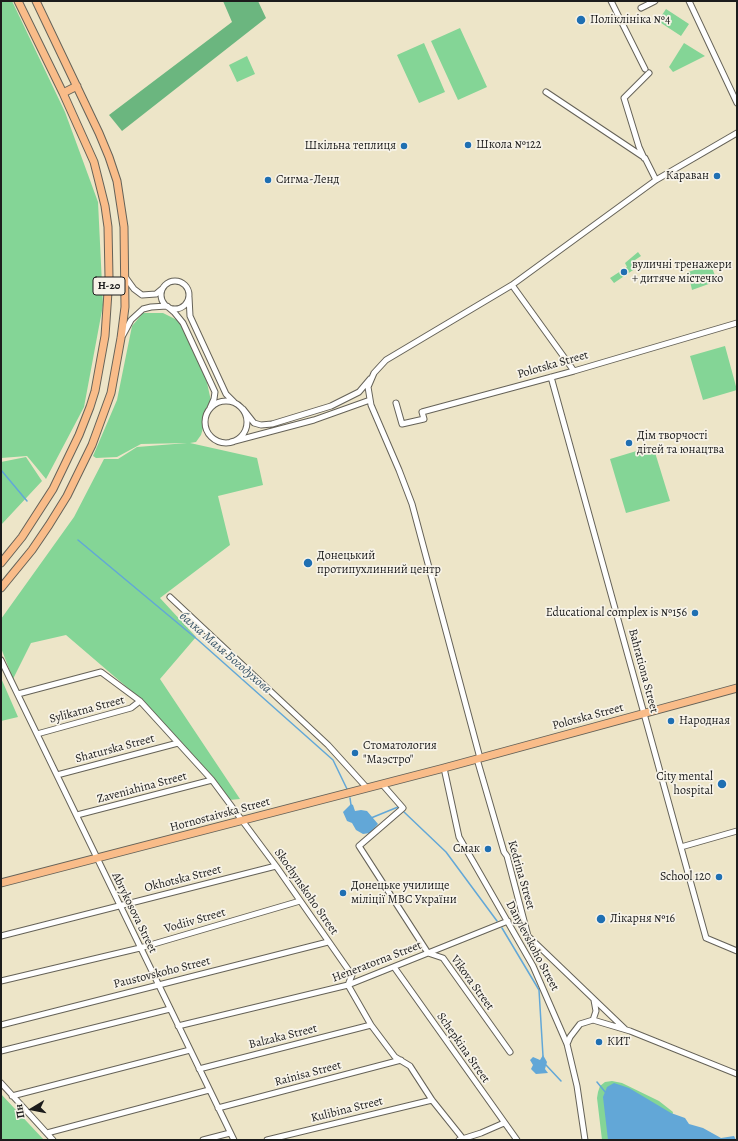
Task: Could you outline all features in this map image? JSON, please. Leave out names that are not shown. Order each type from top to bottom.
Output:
[{"type":"main road","name":"Н-20","points":[[1,563],[38,513],[66,463],[92,401],[105,336],[109,271],[108,227],[105,206],[94,162],[63,93],[18,1]]},
{"type":"main road","name":"Н-20","points":[[1,588],[32,550],[67,496],[80,472],[109,400],[121,338],[126,278],[124,227],[117,181],[109,156],[36,1]]},
{"type":"main road","points":[[63,93],[77,86]]},
{"type":"main road","name":"Polotska Street","points":[[444,768],[737,688]]},
{"type":"main road","name":"Hornostaivska Street","points":[[1,883],[444,768]]},
{"type":"street","points":[[612,1],[647,71],[624,98],[639,147],[656,180]]},
{"type":"street","points":[[640,8],[656,1]]},
{"type":"street","points":[[689,1],[737,103]]},
{"type":"street","points":[[546,92],[645,158]]},
{"type":"street","points":[[126,278],[134,289],[142,294],[156,294],[168,282],[177,280],[185,284],[188,288],[188,311],[226,394],[234,403],[243,409],[254,423],[261,425],[272,424],[331,406],[359,392],[386,360],[512,285],[656,180],[737,133]]},
{"type":"street","points":[[512,285],[574,371]]},
{"type":"street","points":[[162,289],[162,298],[167,306],[183,323],[215,392],[214,399],[205,417],[207,431],[217,441],[231,442],[314,420],[370,400],[368,387],[374,373]]},
{"type":"street","points":[[121,338],[137,314],[151,307],[167,306],[171,308],[180,308],[187,302],[189,297]]},
{"type":"street","name":"Polotska Street","points":[[396,403],[402,424],[424,419],[422,412],[574,371],[737,322]]},
{"type":"street","name":"Bahrationa Street","points":[[551,377],[706,938],[737,951]]},
{"type":"street","name":"Kedrina Street","points":[[370,400],[412,504],[504,852],[507,856],[528,936],[625,1029]]},
{"type":"street","points":[[210,408],[218,402],[225,401],[234,403]]},
{"type":"street","points":[[231,442],[238,440],[246,428],[247,422],[243,409]]},
{"type":"street","points":[[170,596],[328,744],[367,788]]},
{"type":"street","name":"Abrykosova Street","points":[[1,660],[98,858],[119,906],[234,1140]]},
{"type":"street","name":"Skochynskoho Street","points":[[18,694],[101,672],[140,701],[212,780],[276,866],[352,975],[348,986],[371,1025],[395,1058],[402,1060],[410,1066],[432,1100],[462,1140]]},
{"type":"street","name":"Sylikatna Street","points":[[37,734],[132,708],[140,701]]},
{"type":"street","name":"Shaturska Street","points":[[57,775],[178,743]]},
{"type":"street","name":"Danylevskoho Street","points":[[444,768],[458,837],[508,921],[544,989],[567,1044],[577,1086],[585,1140]]},
{"type":"street","name":"Zaveniahina Street","points":[[77,815],[212,780]]},
{"type":"street","points":[[382,784],[403,808],[359,846],[428,953]]},
{"type":"street","points":[[681,847],[737,831]]},
{"type":"street","name":"Okhotska Street","points":[[1,936],[276,866]]},
{"type":"street","name":"Vodiiv Street","points":[[1,981],[140,948],[300,901]]},
{"type":"street","name":"Heneratorna Street","points":[[178,1026],[348,986],[508,921]]},
{"type":"street","name":"Paustovskoho Street","points":[[1,1025],[328,942]]},
{"type":"street","name":"Vikova Street","points":[[428,953],[443,958],[510,1052]]},
{"type":"street","name":"Schepkina Street","points":[[394,967],[517,1140]]},
{"type":"street","points":[[567,1044],[570,1037],[580,1024],[594,1020],[596,1011],[593,998]]},
{"type":"street","points":[[1,1051],[170,1009]]},
{"type":"street","name":"Kedrina Street","points":[[594,1020],[625,1029],[737,1074]]},
{"type":"street","name":"Balzaka Street","points":[[199,1068],[371,1025]]},
{"type":"street","points":[[12,1096],[190,1050]]},
{"type":"street","name":"Rainisa Street","points":[[218,1108],[402,1060]]},
{"type":"street","points":[[1,1083],[53,1140]]},
{"type":"street","points":[[47,1133],[209,1090]]},
{"type":"street","name":"Kulibina Street","points":[[267,1140],[432,1100]]},
{"type":"street","points":[[462,1140],[481,1134],[504,1123]]},
{"type":"street","points":[[203,1140],[230,1133]]},
{"type":"green space","points":[[1,1],[12,1],[65,112],[98,202],[103,305],[84,407],[46,479],[27,456],[1,458]]},
{"type":"green space","points":[[223,1],[258,1],[266,18],[122,131],[109,115],[232,22]]},
{"type":"green space","points":[[666,9],[689,24],[681,36],[658,21]]},
{"type":"green space","points":[[460,28],[487,87],[458,100],[431,41]]},
{"type":"green space","points":[[424,43],[445,92],[419,103],[397,55]]},
{"type":"green space","points":[[684,43],[705,56],[673,72],[669,67]]},
{"type":"green space","points":[[247,56],[255,74],[237,82],[229,65]]},
{"type":"green space","name":"вуличні тренажери + дитяче містечко","points":[[638,252],[641,256],[635,260],[639,266],[614,283],[610,278],[627,267],[625,263]]},
{"type":"green space","points":[[711,265],[717,281],[692,290],[688,272]]},
{"type":"green space","points":[[143,313],[163,313],[179,321],[204,369],[211,401],[201,435],[196,442],[190,443],[257,458],[263,485],[218,496],[230,545],[160,598],[196,637],[160,679],[240,799],[229,800],[143,701],[66,635],[31,643],[13,679],[1,648],[1,619],[74,517],[104,459],[118,459],[137,447],[187,443],[141,444],[117,457],[96,458],[93,456],[117,400],[132,326]]},
{"type":"green space","points":[[725,346],[737,390],[703,400],[690,356]]},
{"type":"green space","points":[[653,446],[670,501],[626,513],[610,459]]},
{"type":"green space","points":[[26,457],[42,481],[1,525],[1,462]]},
{"type":"green space","points":[[1,678],[18,717],[1,721]]},
{"type":"green space","points":[[612,1081],[622,1083],[659,1101],[673,1112],[672,1117],[637,1140],[602,1140],[597,1098],[598,1092],[600,1086],[605,1082]]},
{"type":"green space","points":[[1,1094],[44,1140],[1,1140]]},
{"type":"water","points":[[351,804],[353,805],[355,811],[367,811],[378,824],[370,833],[363,834],[356,830],[352,823],[347,821],[343,812]]},
{"type":"water","points":[[543,1055],[547,1062],[545,1069],[548,1073],[536,1074],[531,1069],[533,1065],[530,1060],[533,1057],[540,1060]]},
{"type":"water","points":[[614,1083],[629,1088],[671,1113],[685,1118],[689,1124],[703,1128],[721,1138],[734,1136],[736,1140],[608,1140],[603,1097],[607,1087]]},
{"type":"waterway","name":"балка Маля Богодухова","points":[[1,470],[27,501]]},
{"type":"waterway","name":"балка Маля Богодухова","points":[[78,540],[198,640],[333,760],[347,789]]},
{"type":"waterway","name":"балка Маля Богодухова","points":[[350,798],[351,805]]},
{"type":"waterway","name":"балка Маля Богодухова","points":[[371,818],[398,807]]},
{"type":"waterway","name":"балка Маля Богодухова","points":[[404,812],[446,852],[497,921]]},
{"type":"waterway","name":"балка Маля Богодухова","points":[[502,928],[539,990],[543,1056]]},
{"type":"waterway","name":"балка Маля Богодухова","points":[[546,1065],[561,1081]]},
{"type":"waterway","name":"балка Маля Богодухова","points":[[597,1082],[606,1093]]},
{"type":"place","name":"Поліклініка №4","points":[[581,20]]},
{"type":"place","name":"Школа №122","points":[[468,145]]},
{"type":"place","name":"Шкільна теплиця","points":[[404,146]]},
{"type":"place","name":"Караван","points":[[717,176]]},
{"type":"place","name":"Сигма-Ленд","points":[[268,180]]},
{"type":"place","name":"вуличні тренажери + дитяче містечко","points":[[624,272]]},
{"type":"place","name":"Дім творчості дітей та юнацтва","points":[[629,443]]},
{"type":"place","name":"Донецький протипухлинний центр","points":[[308,563]]},
{"type":"place","name":"Educational complex is №156","points":[[695,613]]},
{"type":"place","name":"Народная","points":[[671,721]]},
{"type":"place","name":"Стоматология \"Маэстро\"","points":[[355,753]]},
{"type":"place","name":"City mental hospital","points":[[722,784]]},
{"type":"place","name":"Смак","points":[[488,849]]},
{"type":"place","name":"School 120","points":[[719,877]]},
{"type":"place","name":"Донецьке училище міліції МВС України","points":[[343,893]]},
{"type":"place","name":"Лікарня №16","points":[[601,919]]},
{"type":"place","name":"КИТ","points":[[599,1042]]}]
